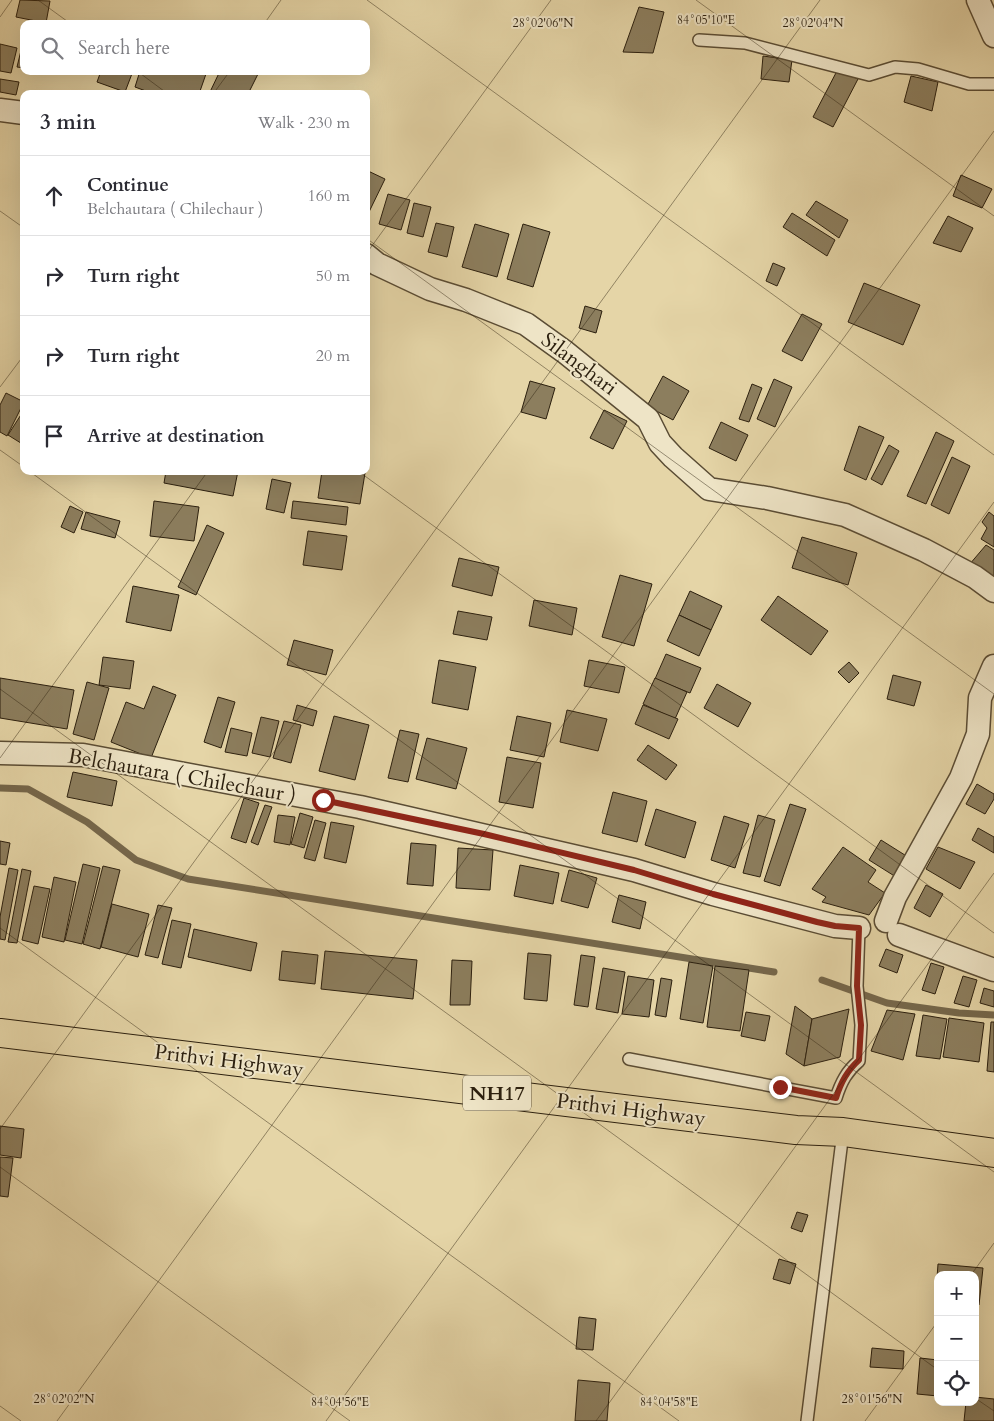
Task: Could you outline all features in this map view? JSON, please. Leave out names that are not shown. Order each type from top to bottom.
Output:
[{"type":"highway","name":"Prithvi Highway","points":[[0,1033],[796,1130],[843,1132],[994,1153]]},
{"type":"street","points":[[978,0],[994,36]]},
{"type":"street","points":[[0,110],[20,112]]},
{"type":"street","name":"Silanghari","points":[[370,258],[377,264],[430,289],[466,300],[526,324],[565,352],[648,419],[660,443],[708,489],[767,498],[845,515],[924,550],[975,577],[994,592]]},
{"type":"street","points":[[994,666],[987,704],[978,734],[961,778],[895,897],[893,928],[994,970]]},
{"type":"street","name":"Belchautara ( Chilechaur )","points":[[0,753],[83,755],[360,808],[634,870],[713,894],[835,926],[859,928]]},
{"type":"lane","points":[[699,40],[745,43],[869,75],[895,67],[918,69],[969,84],[994,84]]},
{"type":"lane","points":[[628,1059],[836,1098],[847,1071],[859,1060],[861,1025],[857,986],[859,928]]},
{"type":"lane","points":[[807,1421],[843,1132]]},
{"type":"building","points":[[20,0],[50,1],[47,20],[31,20],[16,17]]},
{"type":"building","points":[[639,7],[664,12],[653,53],[623,52]]},
{"type":"building","points":[[0,44],[17,48],[11,73],[0,71]]},
{"type":"building","points":[[20,55],[20,67],[17,67]]},
{"type":"building","points":[[763,56],[792,60],[789,82],[761,79]]},
{"type":"building","points":[[838,69],[858,79],[833,127],[813,117]]},
{"type":"building","points":[[100,75],[131,75],[126,90],[119,90],[97,82]]},
{"type":"building","points":[[139,75],[206,75],[200,90],[143,90],[135,87]]},
{"type":"building","points":[[218,75],[258,75],[250,90],[211,90]]},
{"type":"building","points":[[911,76],[938,82],[932,111],[904,102]]},
{"type":"building","points":[[0,79],[19,82],[16,95],[0,92]]},
{"type":"building","points":[[370,172],[385,179],[370,210]]},
{"type":"building","points":[[961,175],[992,189],[982,208],[953,196]]},
{"type":"building","points":[[388,194],[410,200],[401,230],[379,224]]},
{"type":"building","points":[[816,201],[848,220],[839,238],[806,215]]},
{"type":"building","points":[[414,203],[431,207],[423,237],[407,233]]},
{"type":"building","points":[[792,213],[835,240],[827,256],[783,227]]},
{"type":"building","points":[[948,216],[973,228],[961,252],[933,243]]},
{"type":"building","points":[[436,223],[454,227],[447,257],[428,252]]},
{"type":"building","points":[[475,224],[509,234],[497,277],[462,267]]},
{"type":"building","points":[[523,224],[550,232],[533,287],[507,279]]},
{"type":"building","points":[[773,263],[785,268],[777,286],[766,281]]},
{"type":"building","points":[[864,283],[920,305],[903,345],[848,322]]},
{"type":"building","points":[[585,306],[602,311],[596,333],[579,328]]},
{"type":"building","points":[[802,314],[822,324],[802,361],[782,351]]},
{"type":"building","points":[[663,376],[689,391],[673,420],[647,406]]},
{"type":"building","points":[[774,379],[792,387],[775,427],[757,419]]},
{"type":"building","points":[[530,381],[555,388],[546,419],[521,412]]},
{"type":"building","points":[[752,384],[762,388],[749,422],[739,419]]},
{"type":"building","points":[[6,393],[20,400],[20,410],[7,436],[0,432],[0,405]]},
{"type":"building","points":[[604,410],[627,421],[613,449],[590,438]]},
{"type":"building","points":[[20,416],[20,442],[8,435]]},
{"type":"building","points":[[721,422],[748,435],[736,461],[709,448]]},
{"type":"building","points":[[859,426],[884,437],[866,480],[844,470]]},
{"type":"building","points":[[936,432],[954,441],[926,504],[907,496]]},
{"type":"building","points":[[889,445],[899,451],[882,485],[871,479]]},
{"type":"building","points":[[952,457],[970,466],[949,514],[931,505]]},
{"type":"building","points":[[165,475],[237,475],[233,496],[164,483]]},
{"type":"building","points":[[321,475],[365,475],[360,504],[318,498]]},
{"type":"building","points":[[272,479],[291,483],[284,513],[266,509]]},
{"type":"building","points":[[154,501],[199,507],[194,541],[150,536]]},
{"type":"building","points":[[293,501],[348,507],[346,525],[291,518]]},
{"type":"building","points":[[70,506],[83,512],[74,533],[61,527]]},
{"type":"building","points":[[86,512],[120,521],[115,538],[81,529]]},
{"type":"building","points":[[989,512],[994,516],[994,547],[981,539],[987,528],[982,522]]},
{"type":"building","points":[[207,525],[224,533],[196,595],[178,587]]},
{"type":"building","points":[[308,531],[347,536],[342,570],[303,565]]},
{"type":"building","points":[[802,537],[857,553],[848,585],[792,568]]},
{"type":"building","points":[[986,545],[994,550],[994,579],[969,565]]},
{"type":"building","points":[[459,558],[499,567],[492,596],[452,586]]},
{"type":"building","points":[[620,575],[652,584],[634,646],[602,637]]},
{"type":"building","points":[[133,586],[179,595],[171,631],[126,622]]},
{"type":"building","points":[[690,591],[722,606],[711,630],[679,615]]},
{"type":"building","points":[[778,596],[828,631],[811,655],[761,620]]},
{"type":"building","points":[[534,600],[577,608],[572,635],[529,626]]},
{"type":"building","points":[[458,611],[492,617],[487,640],[453,634]]},
{"type":"building","points":[[679,615],[711,630],[699,656],[667,641]]},
{"type":"building","points":[[294,640],[333,650],[326,675],[287,665]]},
{"type":"building","points":[[666,654],[701,668],[690,693],[655,679]]},
{"type":"building","points":[[103,657],[134,661],[130,689],[99,685]]},
{"type":"building","points":[[439,660],[476,667],[468,710],[432,703]]},
{"type":"building","points":[[589,660],[625,667],[619,693],[584,686]]},
{"type":"building","points":[[849,662],[859,673],[849,683],[838,672]]},
{"type":"building","points":[[893,675],[921,682],[914,706],[887,699]]},
{"type":"building","points":[[0,678],[74,690],[67,729],[0,718]]},
{"type":"building","points":[[655,678],[687,692],[675,719],[643,704]]},
{"type":"building","points":[[87,682],[109,688],[94,740],[73,734]]},
{"type":"building","points":[[717,684],[751,703],[738,727],[704,708]]},
{"type":"building","points":[[153,686],[176,695],[151,758],[111,742],[126,702],[144,709]]},
{"type":"building","points":[[218,697],[235,702],[221,748],[204,742]]},
{"type":"building","points":[[297,705],[317,711],[313,726],[293,720]]},
{"type":"building","points":[[643,705],[678,719],[669,739],[635,724]]},
{"type":"building","points":[[567,710],[607,719],[598,751],[560,742]]},
{"type":"building","points":[[334,716],[369,725],[355,780],[319,771]]},
{"type":"building","points":[[517,716],[551,723],[544,757],[510,750]]},
{"type":"building","points":[[261,717],[279,721],[270,757],[252,753]]},
{"type":"building","points":[[284,721],[301,725],[291,763],[273,758]]},
{"type":"building","points":[[231,728],[252,733],[247,756],[225,752]]},
{"type":"building","points":[[400,730],[419,734],[408,782],[388,778]]},
{"type":"building","points":[[427,738],[467,748],[456,789],[416,779]]},
{"type":"building","points":[[648,745],[677,765],[666,780],[637,760]]},
{"type":"building","points":[[507,757],[541,763],[533,808],[499,802]]},
{"type":"building","points":[[73,772],[117,781],[112,806],[67,797]]},
{"type":"building","points":[[977,784],[994,794],[994,799],[985,814],[966,804]]},
{"type":"building","points":[[613,792],[647,801],[637,842],[602,833]]},
{"type":"building","points":[[244,798],[259,803],[246,843],[231,838]]},
{"type":"building","points":[[790,804],[806,809],[780,886],[764,881]]},
{"type":"building","points":[[265,805],[272,807],[258,845],[251,842]]},
{"type":"building","points":[[656,809],[696,822],[685,858],[645,845]]},
{"type":"building","points":[[300,813],[313,817],[304,848],[291,844]]},
{"type":"building","points":[[278,815],[295,817],[290,845],[274,842]]},
{"type":"building","points":[[758,815],[775,820],[760,877],[743,873]]},
{"type":"building","points":[[724,816],[749,824],[735,868],[711,860]]},
{"type":"building","points":[[315,820],[326,823],[315,861],[304,858]]},
{"type":"building","points":[[331,822],[354,826],[346,863],[324,858]]},
{"type":"building","points":[[978,828],[994,837],[994,853],[972,840]]},
{"type":"building","points":[[881,840],[908,857],[896,877],[869,860]]},
{"type":"building","points":[[0,841],[10,843],[6,865],[0,864]]},
{"type":"building","points":[[411,843],[436,845],[433,886],[407,884]]},
{"type":"building","points":[[843,847],[876,870],[868,882],[885,893],[869,915],[822,902],[826,897],[812,889]]},
{"type":"building","points":[[938,847],[975,862],[960,889],[926,869]]},
{"type":"building","points":[[458,848],[493,850],[490,890],[456,888]]},
{"type":"building","points":[[83,864],[100,868],[82,944],[65,940]]},
{"type":"building","points":[[520,865],[559,873],[553,904],[514,896]]},
{"type":"building","points":[[103,866],[120,870],[100,949],[83,944]]},
{"type":"building","points":[[9,868],[18,870],[5,940],[0,939],[0,917]]},
{"type":"building","points":[[22,869],[31,871],[17,943],[8,942]]},
{"type":"building","points":[[569,870],[597,878],[588,908],[561,901]]},
{"type":"building","points":[[54,877],[76,882],[64,942],[42,937]]},
{"type":"building","points":[[926,885],[943,894],[930,917],[914,908]]},
{"type":"building","points":[[34,886],[50,889],[38,944],[22,940]]},
{"type":"building","points":[[619,895],[646,902],[640,929],[612,922]]},
{"type":"building","points":[[112,904],[149,914],[138,957],[101,947]]},
{"type":"building","points":[[158,905],[172,908],[158,958],[145,955]]},
{"type":"building","points":[[172,920],[191,924],[181,968],[162,964]]},
{"type":"building","points":[[194,929],[257,943],[251,971],[188,957]]},
{"type":"building","points":[[886,949],[903,955],[897,973],[879,966]]},
{"type":"building","points":[[282,951],[318,955],[315,984],[279,980]]},
{"type":"building","points":[[325,951],[417,960],[413,999],[321,989]]},
{"type":"building","points":[[528,953],[551,955],[547,1001],[524,999]]},
{"type":"building","points":[[581,955],[595,957],[588,1007],[574,1005]]},
{"type":"building","points":[[452,960],[472,961],[470,1005],[450,1005]]},
{"type":"building","points":[[689,962],[713,966],[703,1023],[680,1019]]},
{"type":"building","points":[[931,963],[944,967],[935,994],[922,990]]},
{"type":"building","points":[[715,966],[749,970],[740,1031],[707,1027]]},
{"type":"building","points":[[603,968],[625,972],[618,1013],[596,1009]]},
{"type":"building","points":[[628,976],[654,980],[649,1017],[622,1014]]},
{"type":"building","points":[[963,976],[977,980],[969,1007],[954,1003]]},
{"type":"building","points":[[661,978],[672,980],[666,1017],[655,1015]]},
{"type":"building","points":[[984,988],[994,991],[994,1007],[980,1003]]},
{"type":"building","points":[[795,1006],[812,1019],[804,1066],[786,1054]]},
{"type":"building","points":[[849,1009],[840,1057],[804,1066],[812,1019]]},
{"type":"building","points":[[887,1010],[915,1014],[903,1060],[871,1051]]},
{"type":"building","points":[[746,1012],[770,1016],[765,1041],[741,1036]]},
{"type":"building","points":[[923,1015],[947,1019],[940,1059],[916,1056]]},
{"type":"building","points":[[949,1018],[984,1023],[979,1062],[943,1057]]},
{"type":"building","points":[[991,1022],[994,1022],[994,1072],[987,1071]]},
{"type":"building","points":[[0,1126],[24,1129],[21,1158],[0,1155]]},
{"type":"building","points":[[0,1157],[13,1158],[8,1197],[0,1196]]},
{"type":"building","points":[[797,1212],[808,1215],[802,1232],[791,1228]]},
{"type":"building","points":[[779,1259],[796,1264],[790,1284],[773,1279]]},
{"type":"building","points":[[938,1264],[983,1268],[979,1305],[979,1271],[938,1271]]},
{"type":"building","points":[[579,1317],[596,1319],[593,1350],[576,1349]]},
{"type":"building","points":[[872,1348],[904,1351],[903,1369],[870,1367]]},
{"type":"building","points":[[920,1358],[934,1360],[934,1396],[917,1394]]},
{"type":"building","points":[[578,1380],[610,1383],[607,1421],[575,1421]]},
{"type":"building","points":[[979,1397],[994,1399],[994,1421],[964,1421],[966,1406],[979,1406]]},
{"type":"waterway","points":[[0,788],[28,789],[87,822],[136,860],[188,879],[774,972]]},
{"type":"waterway","points":[[822,980],[887,1003],[959,1013],[994,1015]]},
{"type":"route","points":[[323,800],[484,834],[634,870],[817,922],[859,928],[857,986],[861,1025],[859,1060],[847,1071],[836,1098],[780,1087]]}]
